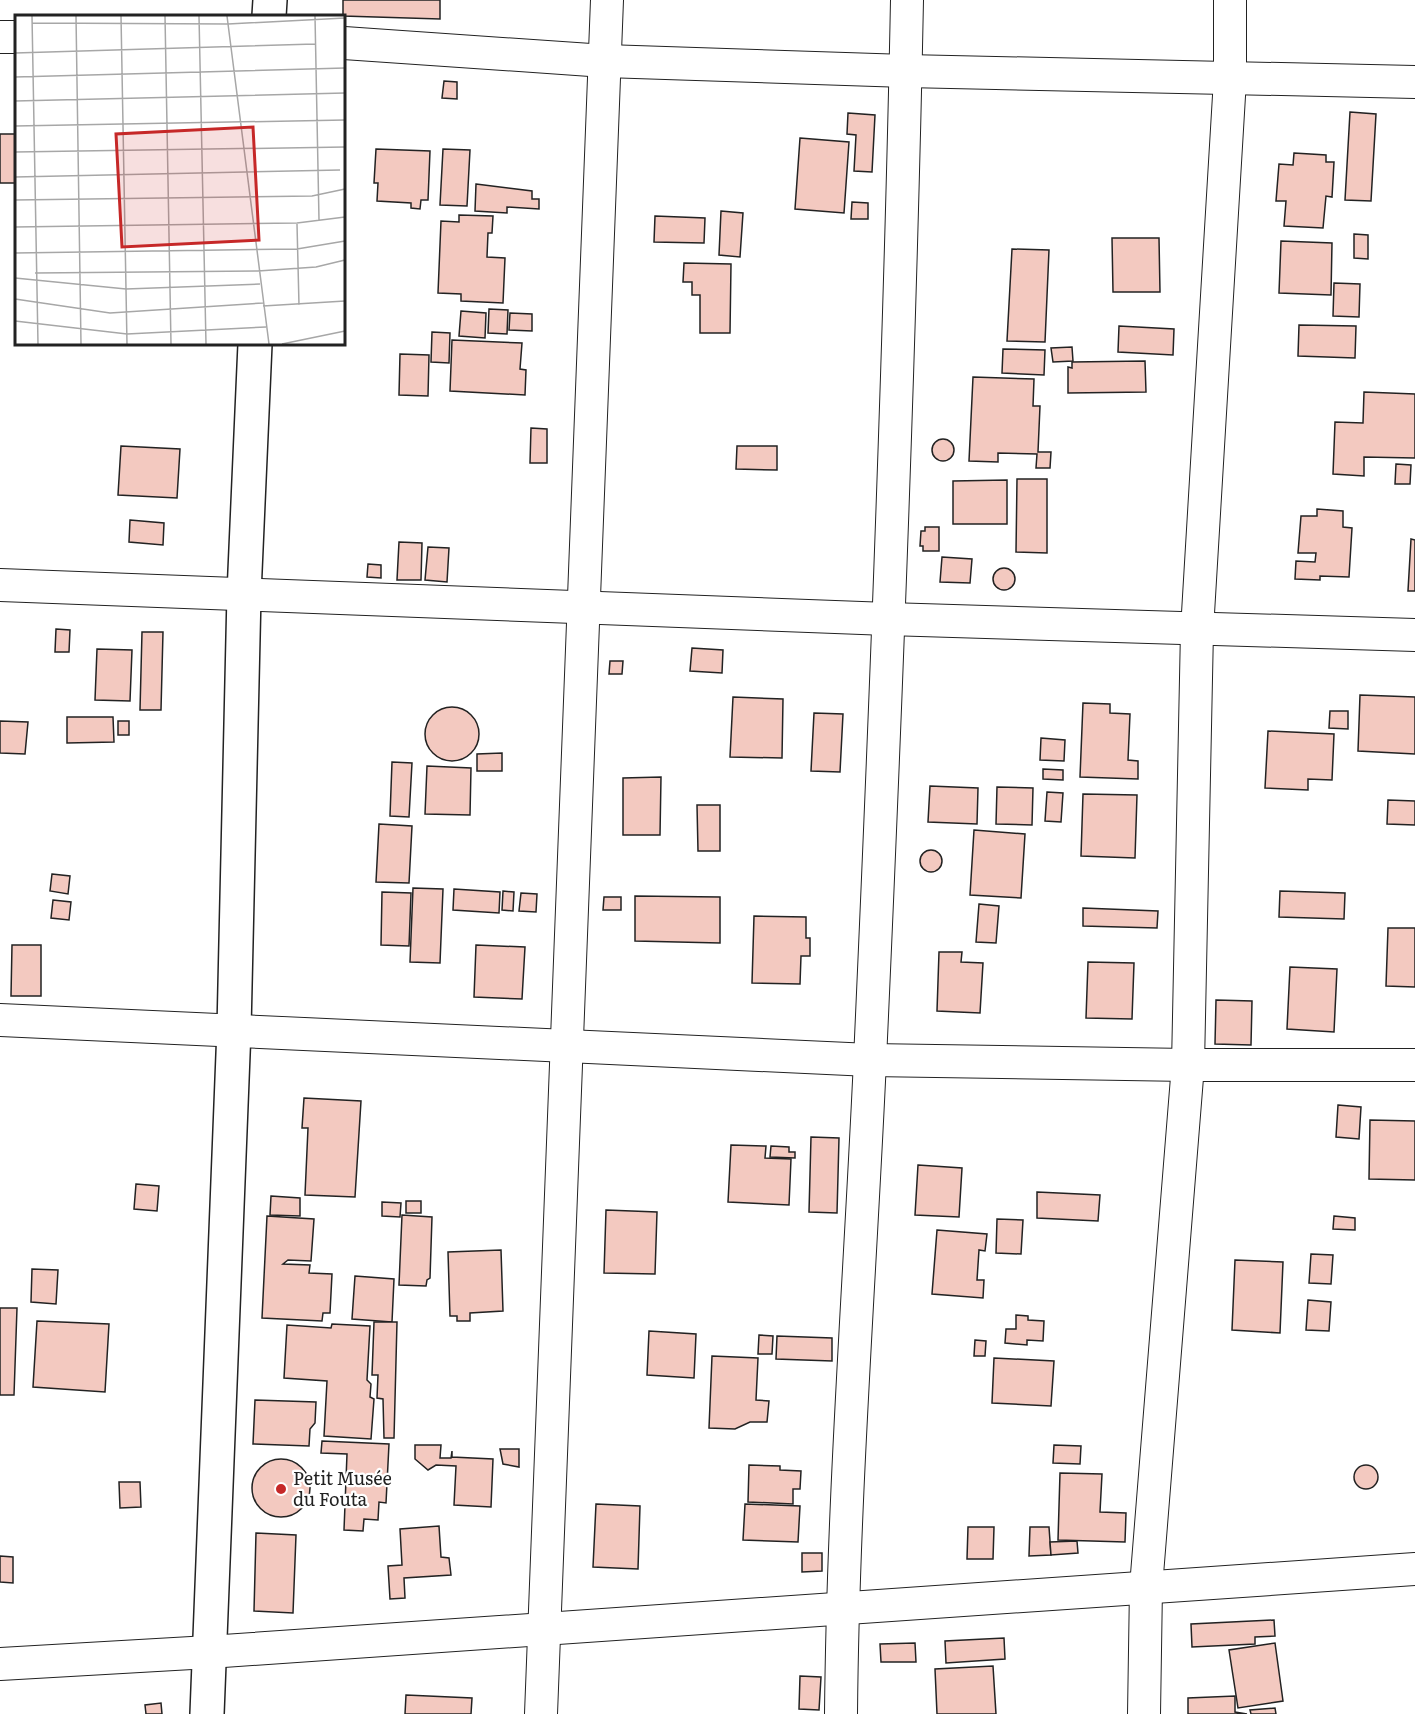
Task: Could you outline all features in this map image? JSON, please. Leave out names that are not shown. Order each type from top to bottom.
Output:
[{"type":"highway","points":[[269,15],[270,0]]},
{"type":"highway","points":[[207,1714],[234,1029],[244,594],[255,345]]},
{"type":"street","points":[[541,1714],[607,0]]},
{"type":"street","points":[[841,1714],[842,1608],[870,1060],[888,619],[907,0]]},
{"type":"street","points":[[1144,1714],[1146,1587],[1188,1065],[1197,630],[1230,79],[1230,0]]},
{"type":"street","points":[[345,43],[605,61],[906,71],[1415,82]]},
{"type":"street","points":[[0,585],[1197,630],[1415,635]]},
{"type":"street","points":[[0,1020],[234,1029],[568,1048],[870,1060],[1188,1065],[1415,1065]]},
{"type":"street","points":[[0,1664],[209,1652],[1415,1569]]},
{"type":"building","points":[[343,0],[440,0],[440,19],[343,15]]},
{"type":"building","points":[[444,81],[457,82],[457,99],[442,98]]},
{"type":"building","points":[[1350,112],[1376,114],[1371,201],[1345,200]]},
{"type":"building","points":[[848,113],[875,115],[872,172],[854,171],[856,135],[847,134]]},
{"type":"building","points":[[0,134],[15,134],[15,183],[0,183]]},
{"type":"building","points":[[800,138],[849,142],[844,213],[795,209]]},
{"type":"building","points":[[376,149],[430,151],[428,200],[421,200],[420,209],[411,208],[411,203],[377,201],[378,183],[374,183]]},
{"type":"building","points":[[443,149],[470,150],[467,206],[440,205]]},
{"type":"building","points":[[1294,153],[1326,155],[1326,162],[1334,162],[1332,197],[1326,196],[1323,228],[1284,226],[1286,201],[1276,201],[1279,164],[1293,165]]},
{"type":"building","points":[[476,184],[532,191],[532,199],[539,199],[539,209],[507,207],[507,213],[475,211]]},
{"type":"building","points":[[852,202],[868,203],[868,219],[851,219]]},
{"type":"building","points":[[721,211],[743,213],[740,257],[719,255]]},
{"type":"building","points":[[459,215],[493,216],[492,233],[488,233],[487,257],[505,258],[503,303],[461,301],[461,294],[438,293],[441,221],[459,222]]},
{"type":"building","points":[[655,216],[705,218],[704,243],[654,242]]},
{"type":"building","points":[[1354,234],[1368,235],[1368,259],[1354,258]]},
{"type":"building","points":[[1112,238],[1159,238],[1160,292],[1113,292]]},
{"type":"building","points":[[1281,241],[1332,243],[1331,295],[1279,293]]},
{"type":"building","points":[[1012,249],[1049,250],[1045,342],[1007,341]]},
{"type":"building","points":[[684,263],[731,264],[730,333],[700,333],[700,295],[692,295],[692,282],[683,282]]},
{"type":"building","points":[[1334,283],[1360,284],[1359,317],[1333,316]]},
{"type":"building","points":[[489,309],[508,310],[507,334],[488,333]]},
{"type":"building","points":[[461,311],[486,313],[485,338],[459,336]]},
{"type":"building","points":[[510,313],[532,314],[532,331],[509,330]]},
{"type":"building","points":[[1299,325],[1356,326],[1355,358],[1298,356]]},
{"type":"building","points":[[1119,326],[1174,329],[1173,355],[1118,352]]},
{"type":"building","points":[[432,332],[450,333],[449,363],[431,362]]},
{"type":"building","points":[[452,340],[522,343],[520,369],[526,370],[525,395],[450,391]]},
{"type":"building","points":[[1072,347],[1073,361],[1053,362],[1051,348]]},
{"type":"building","points":[[1003,349],[1045,350],[1044,375],[1002,373]]},
{"type":"building","points":[[400,354],[429,355],[428,396],[399,395]]},
{"type":"building","points":[[1145,361],[1146,392],[1068,393],[1068,367],[1072,368],[1072,362]]},
{"type":"building","points":[[973,377],[1034,379],[1033,406],[1040,406],[1038,452],[1051,452],[1050,468],[1036,468],[1037,454],[998,453],[998,462],[969,461]]},
{"type":"building","points":[[1364,392],[1415,394],[1415,458],[1364,457],[1364,476],[1333,474],[1335,422],[1363,423]]},
{"type":"building","points":[[531,428],[547,429],[547,463],[530,463]]},
{"type":"building","points":[[943,439],[951,442],[954,450],[951,458],[943,461],[935,458],[932,450],[935,442]]},
{"type":"building","points":[[121,446],[180,449],[177,498],[118,495]]},
{"type":"building","points":[[737,446],[777,446],[777,470],[736,469]]},
{"type":"building","points":[[1396,464],[1411,465],[1410,484],[1395,484]]},
{"type":"building","points":[[1017,479],[1047,479],[1047,553],[1016,552]]},
{"type":"building","points":[[1007,480],[1007,524],[953,524],[953,481]]},
{"type":"building","points":[[1317,509],[1343,511],[1343,527],[1352,528],[1349,577],[1320,576],[1320,580],[1295,579],[1296,561],[1315,562],[1316,553],[1298,553],[1301,516],[1317,516]]},
{"type":"building","points":[[130,520],[164,523],[163,545],[129,542]]},
{"type":"building","points":[[925,527],[939,527],[939,551],[923,551],[923,546],[920,546],[921,531],[925,531]]},
{"type":"building","points":[[1411,539],[1415,540],[1415,591],[1408,591]]},
{"type":"building","points":[[399,542],[422,543],[421,580],[397,580]]},
{"type":"building","points":[[428,547],[449,548],[447,582],[425,580]]},
{"type":"building","points":[[942,557],[972,559],[970,583],[940,582]]},
{"type":"building","points":[[368,564],[381,565],[381,578],[367,577]]},
{"type":"building","points":[[1004,568],[1012,571],[1015,579],[1012,587],[1004,590],[996,587],[993,579],[996,571]]},
{"type":"building","points":[[56,629],[70,630],[69,652],[55,652]]},
{"type":"building","points":[[142,632],[163,632],[161,710],[140,710]]},
{"type":"building","points":[[692,648],[723,650],[722,673],[690,671]]},
{"type":"building","points":[[97,649],[132,650],[130,701],[95,700]]},
{"type":"building","points":[[610,661],[623,661],[622,674],[609,674]]},
{"type":"building","points":[[1360,695],[1415,697],[1415,754],[1358,751]]},
{"type":"building","points":[[733,697],[783,699],[782,758],[730,757]]},
{"type":"building","points":[[1083,703],[1110,704],[1110,713],[1130,714],[1128,760],[1138,761],[1138,779],[1080,777]]},
{"type":"building","points":[[447,707],[457,707],[467,711],[475,719],[479,734],[475,749],[467,757],[457,761],[447,761],[437,757],[429,749],[425,739],[425,729],[429,719],[437,711]]},
{"type":"building","points":[[1330,711],[1348,711],[1348,729],[1329,728]]},
{"type":"building","points":[[814,713],[843,714],[840,772],[811,771]]},
{"type":"building","points":[[67,717],[113,717],[114,742],[67,743]]},
{"type":"building","points":[[0,721],[28,722],[25,754],[0,753]]},
{"type":"building","points":[[118,721],[129,721],[129,735],[118,735]]},
{"type":"building","points":[[1268,731],[1334,734],[1332,780],[1308,779],[1308,790],[1265,788]]},
{"type":"building","points":[[1041,738],[1065,740],[1064,761],[1040,760]]},
{"type":"building","points":[[502,753],[502,771],[477,771],[477,754]]},
{"type":"building","points":[[392,762],[412,763],[409,817],[390,816]]},
{"type":"building","points":[[427,766],[471,768],[470,815],[425,814]]},
{"type":"building","points":[[1043,769],[1063,770],[1063,780],[1043,779]]},
{"type":"building","points":[[661,777],[660,835],[623,835],[623,778]]},
{"type":"building","points":[[930,786],[978,788],[977,824],[928,822]]},
{"type":"building","points":[[997,787],[1033,788],[1032,825],[996,824]]},
{"type":"building","points":[[1047,792],[1063,793],[1061,822],[1045,821]]},
{"type":"building","points":[[1083,794],[1137,795],[1135,858],[1081,856]]},
{"type":"building","points":[[1388,800],[1415,801],[1415,825],[1387,824]]},
{"type":"building","points":[[697,805],[720,805],[720,851],[698,851]]},
{"type":"building","points":[[379,824],[412,826],[409,883],[376,882]]},
{"type":"building","points":[[974,830],[1025,834],[1021,898],[970,895]]},
{"type":"building","points":[[931,850],[939,853],[942,861],[939,869],[931,872],[923,869],[920,861],[923,853]]},
{"type":"building","points":[[52,874],[70,876],[68,894],[50,891]]},
{"type":"building","points":[[413,888],[443,889],[440,963],[410,962]]},
{"type":"building","points":[[454,889],[500,892],[499,913],[453,910]]},
{"type":"building","points":[[503,891],[514,892],[513,911],[502,910]]},
{"type":"building","points":[[1280,891],[1345,893],[1344,919],[1279,917]]},
{"type":"building","points":[[382,892],[411,893],[409,946],[381,945]]},
{"type":"building","points":[[521,893],[537,894],[536,912],[519,911]]},
{"type":"building","points":[[635,896],[720,897],[720,943],[635,941]]},
{"type":"building","points":[[604,897],[621,897],[621,910],[603,910]]},
{"type":"building","points":[[53,900],[71,902],[69,920],[51,918]]},
{"type":"building","points":[[979,904],[999,906],[996,943],[976,942]]},
{"type":"building","points":[[1083,908],[1158,911],[1157,928],[1083,926]]},
{"type":"building","points":[[754,916],[806,917],[806,938],[810,938],[810,956],[801,956],[800,984],[752,983]]},
{"type":"building","points":[[1388,928],[1415,928],[1415,987],[1386,986]]},
{"type":"building","points":[[12,945],[41,945],[41,996],[11,996]]},
{"type":"building","points":[[476,945],[525,947],[522,999],[474,997]]},
{"type":"building","points":[[939,952],[962,952],[961,962],[983,963],[980,1013],[937,1011]]},
{"type":"building","points":[[1088,962],[1134,963],[1132,1019],[1086,1018]]},
{"type":"building","points":[[1290,967],[1337,969],[1334,1032],[1287,1029]]},
{"type":"building","points":[[1216,1000],[1252,1001],[1251,1045],[1215,1044]]},
{"type":"building","points":[[304,1098],[361,1101],[355,1197],[305,1195],[308,1128],[302,1128]]},
{"type":"building","points":[[1338,1105],[1361,1107],[1359,1139],[1336,1137]]},
{"type":"building","points":[[1370,1120],[1415,1121],[1415,1180],[1369,1179]]},
{"type":"building","points":[[811,1137],[839,1138],[837,1213],[809,1212]]},
{"type":"building","points":[[731,1145],[766,1146],[765,1158],[791,1159],[789,1205],[728,1202]]},
{"type":"building","points":[[771,1146],[789,1147],[789,1152],[795,1152],[795,1158],[770,1157]]},
{"type":"building","points":[[918,1165],[962,1168],[959,1217],[915,1215]]},
{"type":"building","points":[[136,1184],[159,1186],[157,1211],[134,1209]]},
{"type":"building","points":[[1037,1192],[1100,1195],[1098,1221],[1037,1218]]},
{"type":"building","points":[[271,1196],[300,1198],[300,1216],[270,1215]]},
{"type":"building","points":[[406,1201],[421,1201],[421,1213],[406,1213]]},
{"type":"building","points":[[382,1202],[401,1203],[400,1217],[382,1216]]},
{"type":"building","points":[[606,1210],[657,1212],[655,1274],[604,1273]]},
{"type":"building","points":[[402,1215],[432,1217],[430,1278],[426,1286],[399,1285]]},
{"type":"building","points":[[267,1216],[314,1219],[311,1261],[288,1260],[283,1264],[310,1265],[309,1273],[332,1274],[330,1313],[323,1313],[322,1321],[262,1318]]},
{"type":"building","points":[[1334,1216],[1355,1218],[1355,1230],[1333,1229]]},
{"type":"building","points":[[997,1219],[1023,1220],[1021,1254],[996,1253]]},
{"type":"building","points":[[937,1230],[987,1234],[985,1251],[979,1250],[977,1280],[984,1280],[983,1298],[932,1294]]},
{"type":"building","points":[[501,1250],[503,1311],[470,1313],[470,1321],[457,1321],[457,1316],[450,1316],[448,1252]]},
{"type":"building","points":[[1311,1254],[1333,1255],[1331,1284],[1309,1283]]},
{"type":"building","points":[[1235,1260],[1283,1262],[1280,1333],[1232,1330]]},
{"type":"building","points":[[32,1269],[58,1270],[56,1304],[31,1302]]},
{"type":"building","points":[[355,1276],[394,1279],[392,1322],[352,1319]]},
{"type":"building","points":[[1308,1300],[1331,1302],[1329,1331],[1306,1330]]},
{"type":"building","points":[[0,1308],[17,1308],[14,1395],[0,1395]]},
{"type":"building","points":[[1016,1315],[1028,1316],[1028,1320],[1044,1321],[1043,1341],[1027,1340],[1027,1345],[1005,1343],[1006,1329],[1016,1329]]},
{"type":"building","points":[[37,1321],[109,1324],[105,1392],[33,1387]]},
{"type":"building","points":[[374,1322],[397,1322],[394,1438],[384,1438],[383,1399],[377,1398],[378,1375],[372,1375]]},
{"type":"building","points":[[332,1324],[370,1326],[367,1380],[371,1384],[370,1397],[374,1399],[371,1439],[324,1436],[327,1381],[284,1378],[287,1325],[331,1328]]},
{"type":"building","points":[[649,1331],[696,1334],[694,1378],[647,1375]]},
{"type":"building","points":[[759,1335],[773,1336],[772,1354],[758,1354]]},
{"type":"building","points":[[777,1336],[832,1338],[832,1361],[776,1359]]},
{"type":"building","points":[[975,1340],[986,1341],[985,1356],[974,1356]]},
{"type":"building","points":[[712,1356],[758,1358],[756,1400],[769,1401],[767,1422],[750,1422],[735,1429],[709,1428]]},
{"type":"building","points":[[994,1358],[1054,1361],[1051,1406],[992,1403]]},
{"type":"building","points":[[255,1400],[316,1402],[315,1423],[310,1429],[309,1446],[253,1444]]},
{"type":"building","points":[[322,1441],[389,1444],[386,1503],[379,1502],[378,1520],[364,1519],[363,1531],[344,1530],[347,1454],[321,1453]]},
{"type":"building","points":[[415,1445],[441,1445],[440,1458],[451,1458],[452,1451],[452,1457],[493,1459],[491,1507],[454,1505],[456,1466],[436,1465],[428,1470],[415,1459]]},
{"type":"building","points":[[1054,1445],[1081,1446],[1080,1464],[1053,1463]]},
{"type":"building","points":[[500,1449],[519,1449],[519,1467],[503,1464]]},
{"type":"building","points":[[281,1459],[292,1461],[302,1467],[308,1477],[310,1488],[308,1499],[302,1509],[292,1515],[281,1517],[270,1515],[260,1509],[254,1499],[252,1488],[254,1477],[260,1467],[270,1461]]},
{"type":"building","points":[[749,1465],[780,1466],[780,1470],[801,1471],[800,1489],[793,1489],[793,1504],[748,1502]]},
{"type":"building","points":[[1366,1465],[1374,1469],[1378,1477],[1374,1485],[1366,1489],[1358,1485],[1354,1477],[1358,1469]]},
{"type":"building","points":[[1060,1473],[1102,1474],[1100,1512],[1126,1513],[1125,1542],[1058,1540]]},
{"type":"building","points":[[119,1482],[140,1482],[141,1507],[120,1508]]},
{"type":"building","points":[[596,1504],[640,1506],[638,1569],[593,1567]]},
{"type":"building","points":[[745,1504],[800,1506],[798,1542],[743,1540]]},
{"type":"building","points":[[439,1526],[441,1557],[449,1558],[451,1575],[404,1578],[405,1598],[390,1599],[388,1566],[402,1565],[400,1529]]},
{"type":"building","points":[[968,1527],[994,1527],[993,1559],[967,1559]]},
{"type":"building","points":[[1030,1527],[1049,1527],[1051,1555],[1029,1556]]},
{"type":"building","points":[[256,1533],[296,1535],[293,1613],[254,1611]]},
{"type":"building","points":[[1077,1541],[1078,1553],[1051,1555],[1050,1542]]},
{"type":"building","points":[[802,1553],[822,1553],[822,1571],[802,1572]]},
{"type":"building","points":[[0,1556],[13,1557],[13,1583],[0,1582]]},
{"type":"building","points":[[1274,1620],[1275,1636],[1255,1637],[1255,1644],[1192,1647],[1191,1624]]},
{"type":"building","points":[[1004,1638],[1005,1659],[946,1663],[945,1641]]},
{"type":"building","points":[[915,1643],[916,1662],[881,1662],[880,1644]]},
{"type":"building","points":[[1275,1643],[1283,1701],[1238,1708],[1229,1650]]},
{"type":"building","points":[[993,1666],[996,1714],[937,1714],[935,1669]]},
{"type":"building","points":[[800,1676],[821,1677],[819,1710],[799,1709]]},
{"type":"building","points":[[406,1695],[472,1698],[471,1714],[405,1714]]},
{"type":"building","points":[[1235,1696],[1235,1712],[1247,1714],[1188,1714],[1188,1698]]},
{"type":"building","points":[[161,1703],[162,1714],[146,1714],[145,1705]]},
{"type":"building","points":[[1275,1708],[1276,1714],[1251,1714],[1250,1710]]},
{"type":"place","name":"Petit Musée du Fouta","points":[[281,1489]]}]
